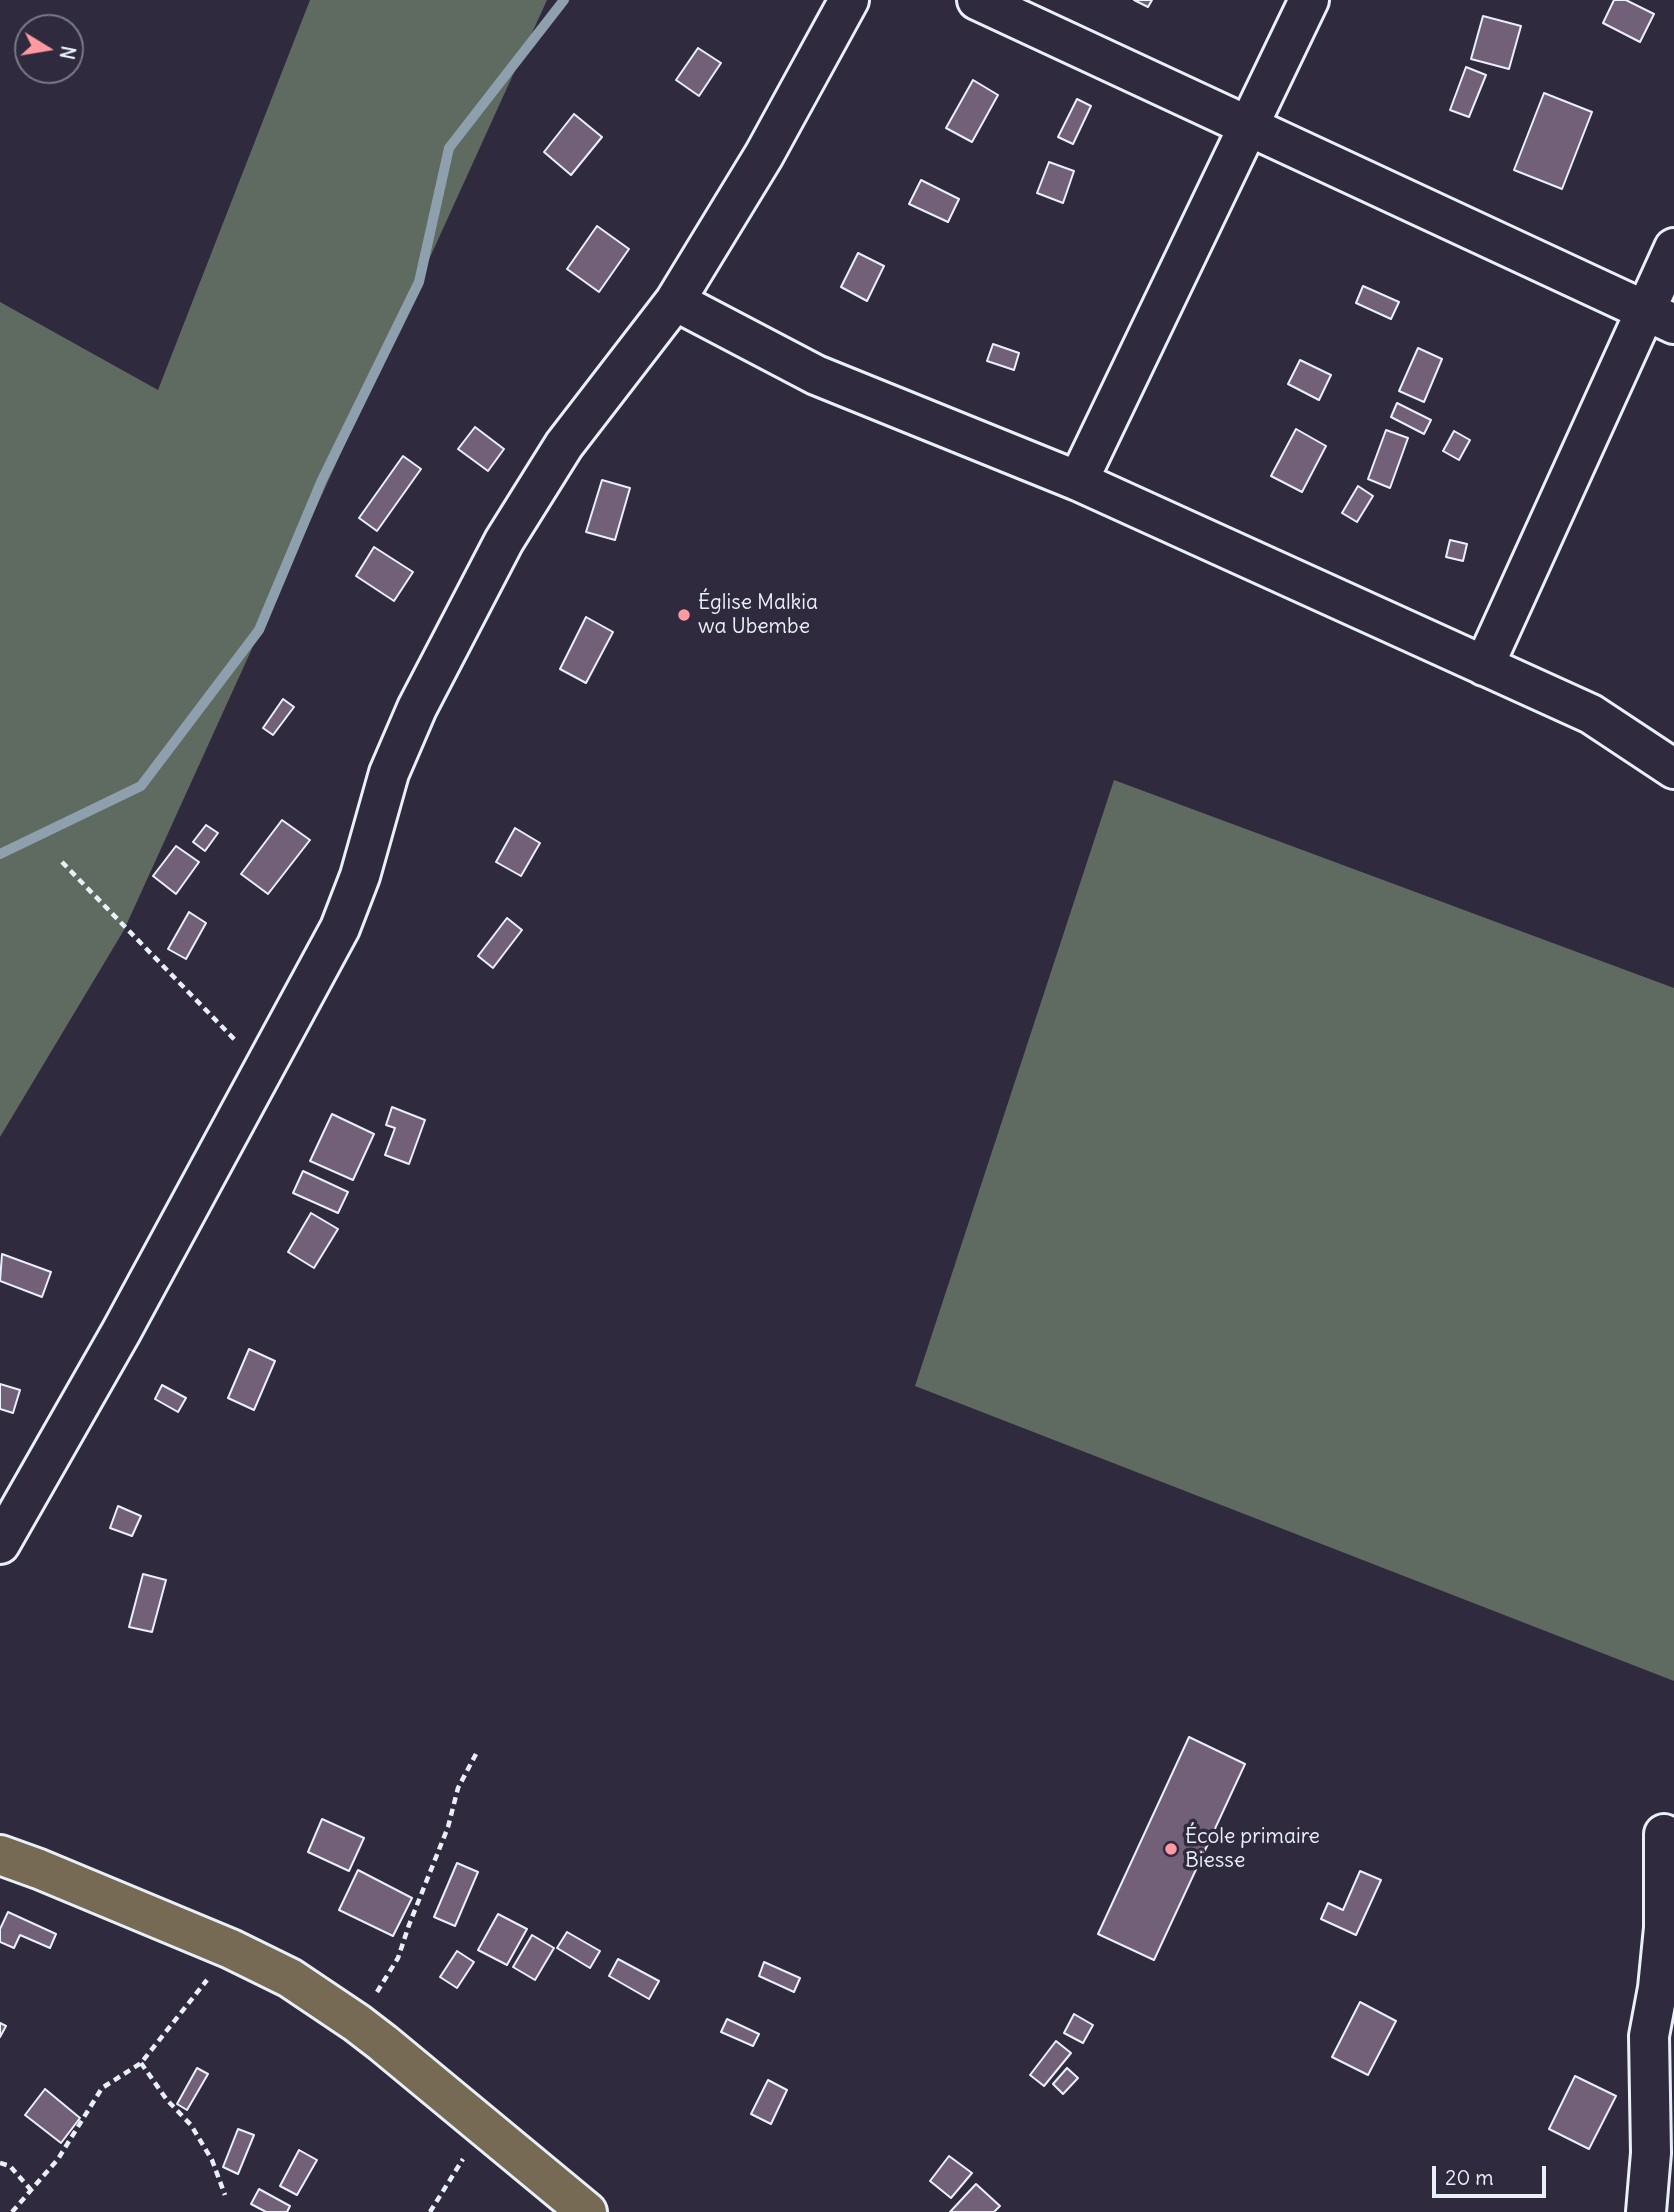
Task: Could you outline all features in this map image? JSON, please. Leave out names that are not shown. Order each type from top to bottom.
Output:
[{"type":"highway","points":[[0,1855],[231,1949],[290,1978],[357,2023],[587,2212]]},
{"type":"street","points":[[0,1544],[121,1332],[340,928],[360,876],[389,772],[417,708],[504,541],[564,445],[675,301],[764,155],[849,0]]},
{"type":"street","points":[[977,0],[1660,318]]},
{"type":"street","points":[[1078,481],[1309,0]]},
{"type":"street","points":[[1484,666],[1660,318],[1674,248]]},
{"type":"street","points":[[675,301],[816,375],[1078,481],[1591,714],[1674,769]]},
{"type":"street","points":[[1646,2212],[1651,2153],[1649,2036],[1658,1988],[1664,1928],[1664,1834]]},
{"type":"path","points":[[62,862],[263,1069]]},
{"type":"path","points":[[357,2023],[398,1958],[447,1827],[458,1788],[477,1752]]},
{"type":"path","points":[[12,2212],[58,2159],[102,2088],[141,2063],[231,1949]]},
{"type":"path","points":[[141,2063],[167,2100],[191,2125],[212,2160],[225,2195]]},
{"type":"path","points":[[430,2212],[485,2126]]},
{"type":"path","points":[[0,2163],[10,2166],[31,2190]]},
{"type":"green space","points":[[310,0],[547,0],[124,930],[0,1137],[0,302],[158,390]]},
{"type":"green space","points":[[1114,780],[1674,988],[1674,1681],[915,1386]]},
{"type":"building","points":[[1134,0],[1152,0],[1148,7]]},
{"type":"building","points":[[1614,0],[1626,0],[1654,14],[1640,42],[1603,23]]},
{"type":"building","points":[[1483,16],[1521,26],[1509,69],[1471,59]]},
{"type":"building","points":[[698,48],[721,63],[699,96],[676,80]]},
{"type":"building","points":[[1466,67],[1486,75],[1469,117],[1450,110]]},
{"type":"building","points":[[973,80],[998,95],[972,142],[946,128]]},
{"type":"building","points":[[1544,93],[1592,112],[1562,189],[1514,170]]},
{"type":"building","points":[[1077,99],[1091,106],[1073,144],[1058,137]]},
{"type":"building","points":[[574,114],[602,137],[571,175],[544,152]]},
{"type":"building","points":[[1049,162],[1074,171],[1063,203],[1037,193]]},
{"type":"building","points":[[921,180],[959,199],[948,222],[909,204]]},
{"type":"building","points":[[597,226],[629,249],[599,292],[567,269]]},
{"type":"building","points":[[858,253],[884,266],[867,301],[841,287]]},
{"type":"building","points":[[1363,286],[1399,302],[1391,319],[1356,303]]},
{"type":"building","points":[[993,344],[1019,353],[1014,370],[987,361]]},
{"type":"building","points":[[1418,348],[1442,359],[1424,402],[1399,391]]},
{"type":"building","points":[[1300,360],[1331,375],[1319,400],[1288,384]]},
{"type":"building","points":[[1397,403],[1431,420],[1424,434],[1391,417]]},
{"type":"building","points":[[475,427],[504,449],[488,471],[458,449]]},
{"type":"building","points":[[1296,429],[1326,446],[1302,492],[1271,476]]},
{"type":"building","points":[[1386,430],[1408,438],[1390,488],[1368,479]]},
{"type":"building","points":[[1454,431],[1470,440],[1459,460],[1443,451]]},
{"type":"building","points":[[403,456],[421,469],[377,531],[359,518]]},
{"type":"building","points":[[602,480],[630,488],[615,540],[586,532]]},
{"type":"building","points":[[1358,486],[1373,496],[1357,522],[1342,513]]},
{"type":"building","points":[[1450,540],[1467,544],[1463,561],[1446,557]]},
{"type":"building","points":[[374,547],[413,572],[394,601],[356,576]]},
{"type":"building","points":[[586,617],[613,632],[586,683],[560,669]]},
{"type":"building","points":[[283,699],[294,707],[273,735],[263,728]]},
{"type":"building","points":[[282,820],[310,840],[268,894],[241,874]]},
{"type":"building","points":[[206,825],[218,833],[205,851],[193,842]]},
{"type":"building","points":[[515,828],[540,843],[521,876],[496,862]]},
{"type":"building","points":[[176,846],[199,862],[176,894],[153,876]]},
{"type":"building","points":[[189,912],[206,923],[186,959],[168,949]]},
{"type":"building","points":[[507,918],[522,930],[493,968],[478,956]]},
{"type":"building","points":[[392,1107],[425,1120],[409,1164],[385,1155],[395,1128],[386,1125]]},
{"type":"building","points":[[332,1114],[374,1134],[353,1180],[310,1161]]},
{"type":"building","points":[[303,1171],[348,1192],[338,1213],[293,1193]]},
{"type":"building","points":[[311,1213],[338,1229],[314,1268],[288,1252]]},
{"type":"building","points":[[2,1254],[51,1272],[42,1297],[0,1281]]},
{"type":"building","points":[[249,1349],[275,1361],[254,1410],[228,1398]]},
{"type":"building","points":[[0,1384],[20,1390],[13,1413],[0,1409]]},
{"type":"building","points":[[162,1385],[186,1398],[178,1412],[155,1399]]},
{"type":"building","points":[[118,1506],[141,1516],[132,1536],[110,1528]]},
{"type":"building","points":[[143,1574],[166,1580],[152,1632],[129,1627]]},
{"type":"building","name":"École primaire Biesse","points":[[1189,1737],[1245,1764],[1154,1960],[1098,1934]]},
{"type":"building","points":[[322,1819],[364,1838],[349,1871],[308,1852]]},
{"type":"building","points":[[457,1863],[478,1872],[455,1926],[434,1917]]},
{"type":"building","points":[[358,1870],[412,1898],[393,1936],[339,1910]]},
{"type":"building","points":[[1360,1871],[1381,1880],[1356,1935],[1321,1919],[1328,1903],[1343,1910]]},
{"type":"building","points":[[8,1912],[56,1934],[50,1948],[20,1935],[14,1948],[0,1942],[0,1929]]},
{"type":"building","points":[[498,1914],[527,1929],[507,1965],[478,1950]]},
{"type":"building","points":[[567,1932],[600,1951],[590,1968],[557,1948]]},
{"type":"building","points":[[532,1935],[554,1948],[535,1980],[513,1967]]},
{"type":"building","points":[[457,1951],[474,1962],[457,1988],[440,1977]]},
{"type":"building","points":[[618,1959],[659,1981],[649,1999],[609,1976]]},
{"type":"building","points":[[764,1962],[800,1978],[794,1992],[759,1976]]},
{"type":"building","points":[[1360,2002],[1396,2021],[1368,2075],[1332,2057]]},
{"type":"building","points":[[1074,2014],[1093,2025],[1083,2043],[1064,2033]]},
{"type":"building","points":[[727,2019],[759,2034],[753,2046],[721,2032]]},
{"type":"building","points":[[0,2023],[6,2026],[0,2037]]},
{"type":"building","points":[[1056,2041],[1071,2053],[1044,2086],[1030,2075]]},
{"type":"building","points":[[197,2068],[208,2074],[187,2110],[177,2104]]},
{"type":"building","points":[[1067,2068],[1078,2078],[1063,2094],[1053,2084]]},
{"type":"building","points":[[1575,2076],[1616,2096],[1589,2149],[1549,2129]]},
{"type":"building","points":[[768,2080],[787,2090],[771,2124],[751,2114]]},
{"type":"building","points":[[45,2089],[80,2118],[61,2143],[25,2115]]},
{"type":"building","points":[[238,2129],[254,2135],[238,2174],[223,2167]]},
{"type":"building","points":[[299,2150],[317,2160],[297,2195],[280,2186]]},
{"type":"building","points":[[949,2156],[972,2173],[951,2198],[930,2181]]},
{"type":"building","points":[[976,2184],[1000,2206],[994,2212],[950,2212]]},
{"type":"building","points":[[259,2189],[290,2206],[287,2212],[266,2212],[251,2204]]},
{"type":"waterway","points":[[0,854],[141,786],[259,630],[322,480],[419,282],[449,148],[564,0]]},
{"type":"place","name":"Église Malkia wa Ubembe","points":[[684,615]]},
{"type":"place","name":"École primaire Biesse","points":[[1171,1849]]}]
